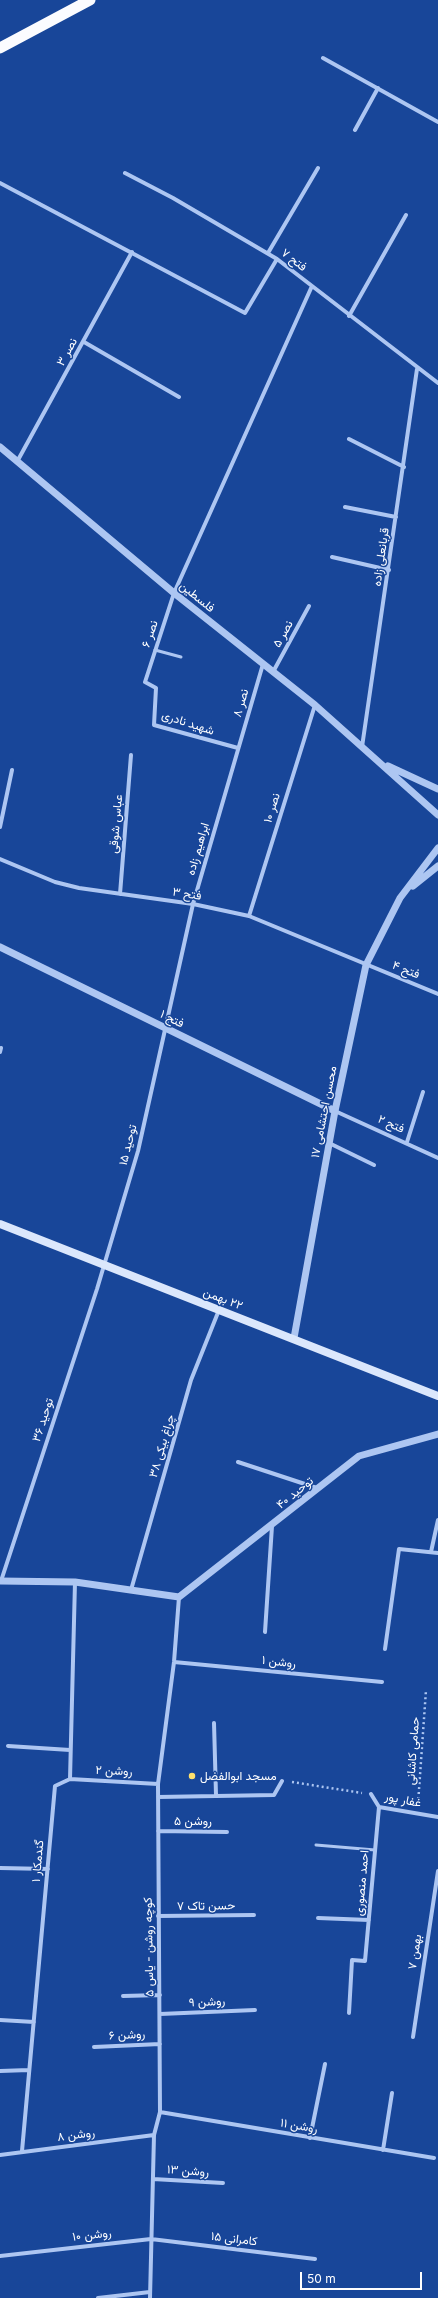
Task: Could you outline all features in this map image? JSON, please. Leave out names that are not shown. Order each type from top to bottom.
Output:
[{"type":"highway","points":[[0,48],[90,0]]},
{"type":"main road","name":"٢٢ بهمن","points":[[0,1224],[294,1338],[438,1396]]},
{"type":"street","points":[[323,58],[438,122]]},
{"type":"street","points":[[355,130],[378,88]]},
{"type":"street","points":[[268,254],[318,168]]},
{"type":"street","name":"فتح ۷","points":[[125,173],[173,198],[277,259],[417,369],[438,383]]},
{"type":"street","points":[[0,183],[245,313],[277,259]]},
{"type":"street","points":[[349,316],[406,215]]},
{"type":"street","name":"نصر ۳","points":[[18,460],[132,252]]},
{"type":"street","name":"نصر ۶","points":[[145,682],[174,593],[312,286]]},
{"type":"street","points":[[84,342],[179,397]]},
{"type":"street","name":"قربانعلی زاده","points":[[362,747],[404,468],[417,369]]},
{"type":"street","points":[[349,439],[404,468]]},
{"type":"street","name":"فلسطین","points":[[0,447],[18,460],[174,593],[315,705],[381,762]]},
{"type":"street","points":[[345,507],[396,517]]},
{"type":"street","points":[[332,557],[389,570]]},
{"type":"street","name":"نصر ۵","points":[[273,672],[310,606]]},
{"type":"street","name":"نصر ۸","points":[[238,748],[263,664]]},
{"type":"street","name":"شهید نادری","points":[[145,682],[156,688],[154,725],[238,748]]},
{"type":"street","name":"نصر ۱۰","points":[[249,916],[315,705]]},
{"type":"street","name":"ابراهیم زاده","points":[[166,1028],[193,904],[238,748]]},
{"type":"street","name":"عباس شوقی","points":[[120,894],[131,755]]},
{"type":"street","points":[[381,762],[438,789]]},
{"type":"street","points":[[381,762],[438,814]]},
{"type":"street","points":[[0,827],[12,770]]},
{"type":"street","name":"محسن احتشامی ۱۷","points":[[294,1338],[335,1111],[366,965],[400,898],[438,848]]},
{"type":"street","name":"فتح ۳","points":[[0,859],[55,882],[79,888],[193,904],[249,916],[366,965]]},
{"type":"street","name":"محسن احتشامی ۱۷","points":[[400,898],[438,866]]},
{"type":"street","name":"فتح ۱","points":[[0,947],[335,1111]]},
{"type":"street","name":"فتح ۴","points":[[366,965],[438,994]]},
{"type":"street","name":"توحید ۱۵","points":[[105,1265],[138,1151],[166,1028]]},
{"type":"street","points":[[406,1142],[423,1092]]},
{"type":"street","name":"فتح ۲","points":[[335,1111],[406,1142],[438,1158]]},
{"type":"street","points":[[329,1144],[374,1165]]},
{"type":"street","name":"توحید ۳۶","points":[[0,1580],[105,1265]]},
{"type":"street","name":"چراغ بیکی ۳۸","points":[[131,1590],[191,1380],[220,1310]]},
{"type":"street","name":"توحید ۴۰","points":[[179,1597],[272,1526],[359,1456],[438,1434]]},
{"type":"street","points":[[238,1462],[318,1489]]},
{"type":"street","points":[[431,1552],[438,1520]]},
{"type":"street","points":[[265,1632],[272,1526]]},
{"type":"street","points":[[386,1649],[399,1549],[438,1553]]},
{"type":"street","points":[[0,1580],[75,1582],[179,1597]]},
{"type":"street","points":[[70,1779],[75,1582]]},
{"type":"street","name":"کوچه روشن - یاس ۵","points":[[150,2298],[154,2135],[160,2112],[158,1784],[174,1662],[179,1597]]},
{"type":"street","name":"روشن ۱","points":[[174,1662],[382,1682]]},
{"type":"street","points":[[214,1723],[216,1795]]},
{"type":"street","points":[[8,1746],[70,1750]]},
{"type":"street","name":"روشن ۲","points":[[70,1779],[158,1784]]},
{"type":"street","name":"گندمکار ۱","points":[[22,2151],[55,1786],[70,1779]]},
{"type":"street","points":[[158,1797],[274,1795],[282,1781]]},
{"type":"street","name":"غفار پور","points":[[371,1794],[379,1807],[438,1817]]},
{"type":"street","name":"احمد منصوری","points":[[349,2013],[352,1960],[365,1961],[379,1807]]},
{"type":"street","name":"روشن ۵","points":[[158,1831],[227,1832]]},
{"type":"street","points":[[0,1868],[48,1870]]},
{"type":"street","name":"بهمن ۷","points":[[413,2037],[438,1871]]},
{"type":"street","name":"حسن تاک ۷","points":[[158,1916],[254,1915]]},
{"type":"street","points":[[318,1918],[369,1920]]},
{"type":"street","points":[[123,1996],[160,1995]]},
{"type":"street","name":"روشن ۹","points":[[160,2014],[255,2010]]},
{"type":"street","points":[[0,2020],[34,2022]]},
{"type":"street","name":"روشن ۶","points":[[94,2047],[160,2044]]},
{"type":"street","points":[[310,2138],[325,2064]]},
{"type":"street","points":[[0,2071],[29,2070]]},
{"type":"street","points":[[383,2150],[392,2093]]},
{"type":"street","name":"روشن ۱۱","points":[[160,2112],[434,2158]]},
{"type":"street","name":"روشن ۸","points":[[0,2155],[154,2135]]},
{"type":"street","name":"روشن ۱۳","points":[[153,2179],[223,2183]]},
{"type":"street","name":"روشن ۱۰","points":[[0,2256],[151,2239]]},
{"type":"street","name":"کامرانی ۱۵","points":[[151,2239],[315,2260]]},
{"type":"street","points":[[98,2298],[150,2292]]},
{"type":"lane","points":[[155,650],[181,657]]},
{"type":"lane","points":[[316,1845],[375,1850]]},
{"type":"path","name":"حمامی کاشانی","points":[[417,1813],[426,1690]]},
{"type":"path","points":[[282,1781],[371,1794]]},
{"type":"place","name":"مسجد ابوالفضل","points":[[192,1776]]}]
